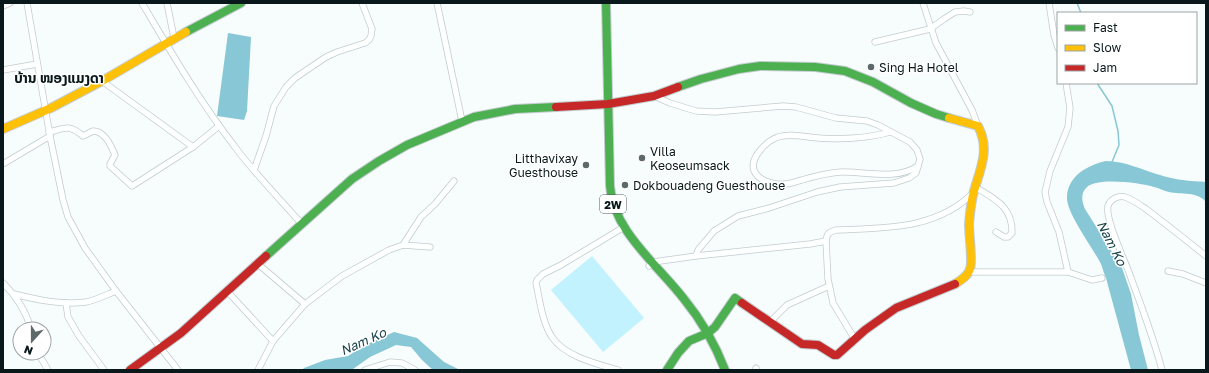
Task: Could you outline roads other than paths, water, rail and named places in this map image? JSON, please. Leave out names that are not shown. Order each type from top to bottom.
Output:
[{"type":"main road","points":[[3,128],[45,110],[102,81],[165,43],[241,3]]},
{"type":"main road","name":"2W","points":[[601,3],[605,104],[611,192],[622,228],[651,264],[679,292],[715,346],[725,370]]},
{"type":"main road","name":"2W","points":[[605,104],[606,3]]},
{"type":"main road","points":[[130,370],[181,333],[228,292],[301,223],[352,179],[407,145],[474,116],[515,109],[605,104],[654,96],[700,79],[739,69],[760,66],[815,67],[845,72],[873,82],[911,103],[936,114],[978,126],[984,137],[985,152],[974,190],[969,220],[971,265],[969,272],[960,281],[897,308],[854,338],[837,355],[834,356],[818,346],[802,344],[736,298],[715,327],[706,334],[689,341],[678,353],[667,370]]},
{"type":"main road","name":"2W","points":[[706,334],[718,370]]},
{"type":"street","points":[[3,6],[10,3]]},
{"type":"street","points":[[26,3],[45,110],[63,200],[68,217],[85,248],[116,292],[176,369]]},
{"type":"street","points":[[142,3],[165,43],[219,126],[236,149],[301,223]]},
{"type":"street","points":[[168,3],[174,38]]},
{"type":"street","points":[[254,170],[266,136],[274,106],[286,87],[295,78],[326,57],[365,43],[369,40],[372,29],[362,3]]},
{"type":"street","points":[[437,3],[462,121]]},
{"type":"street","points":[[923,3],[930,30],[945,62],[972,110],[978,126]]},
{"type":"street","points":[[1049,3],[1057,45]]},
{"type":"street","points":[[875,42],[930,30],[955,12],[970,12]]},
{"type":"street","points":[[3,70],[37,64]]},
{"type":"street","points":[[102,81],[193,147]]},
{"type":"street","points":[[1066,84],[1070,108],[1068,127],[1050,171],[1045,192],[1047,202],[1059,232],[1068,272]]},
{"type":"street","points":[[654,96],[696,111],[715,112],[783,106],[796,107],[836,118],[867,121],[878,125],[910,142],[917,150],[920,159],[916,173],[894,183],[840,187],[825,190],[738,216],[714,231],[698,250],[696,256]]},
{"type":"street","points":[[3,164],[50,134],[68,128],[75,129],[83,136],[93,131],[105,137],[115,155],[110,166],[132,186],[193,147],[219,126]]},
{"type":"street","points":[[890,132],[877,136],[819,139],[789,136],[778,137],[765,144],[760,150],[754,164],[754,169],[757,175],[764,180],[785,184],[824,174],[842,172],[904,173],[919,166]]},
{"type":"street","points":[[403,245],[421,217],[435,204],[454,181]]},
{"type":"street","points":[[854,338],[833,303],[829,286],[826,241],[829,232],[836,230],[891,227],[927,221],[947,212],[966,200],[974,190],[1001,204],[1008,213],[1012,233],[1010,236],[1004,238],[996,232]]},
{"type":"street","points":[[1162,370],[1131,276],[1113,232],[1108,213],[1108,205],[1112,200],[1125,196],[1160,219],[1206,256]]},
{"type":"street","points":[[618,370],[596,364],[569,352],[557,343],[547,327],[536,283],[543,274],[562,265],[622,228]]},
{"type":"street","points":[[651,264],[696,256],[826,241]]},
{"type":"street","points":[[258,370],[273,341],[305,304],[342,276],[389,250],[403,245],[430,247]]},
{"type":"street","points":[[258,264],[305,304]]},
{"type":"street","points":[[1168,271],[1183,274],[1206,283]]},
{"type":"street","points":[[969,272],[1068,272],[1092,280],[1102,278]]},
{"type":"street","points":[[3,283],[14,294],[29,321]]},
{"type":"street","points":[[770,322],[787,305],[829,286]]},
{"type":"street","points":[[14,294],[41,301],[66,303],[87,302],[116,292]]},
{"type":"street","points":[[228,292],[273,341]]},
{"type":"street","points":[[66,303],[68,317],[104,370]]},
{"type":"street","points":[[43,361],[48,370]]},
{"type":"street","points":[[365,370],[390,362],[402,363],[415,370]]},
{"type":"waterway","points":[[1077,3],[1081,12]]},
{"type":"waterway","points":[[1098,84],[1112,106],[1118,131],[1119,145],[1112,162]]},
{"type":"place","name":"Sing Ha Hotel","points":[[871,67]]},
{"type":"place","name":"Villa Keoseumsack","points":[[642,158]]},
{"type":"place","name":"Litthavixay Guesthouse","points":[[586,165]]},
{"type":"place","name":"Dokbouadeng Guesthouse","points":[[625,185]]},
{"type":"district","name":"ບ້ານ ໜອງແມງດາ","points":[[59,77]]},
{"type":"water label","name":"Nam Ko","points":[[1112,243]]},
{"type":"water label","name":"Nam Ko","points":[[363,341]]}]
